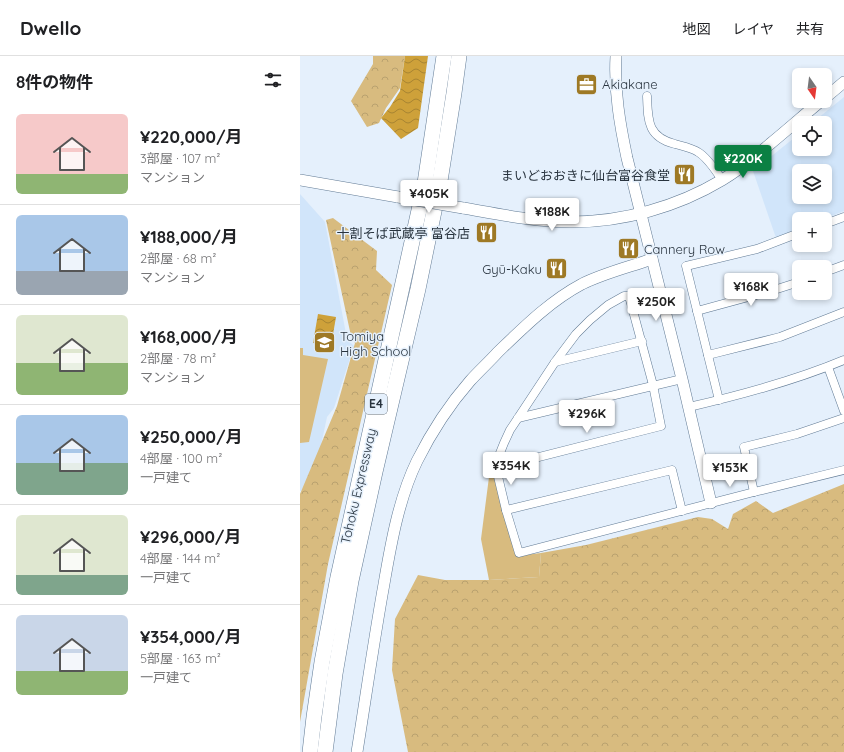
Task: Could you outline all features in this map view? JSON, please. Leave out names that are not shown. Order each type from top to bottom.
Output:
[{"type":"highway","name":"Tohoku Expressway","points":[[310,752],[322,662],[338,577],[425,183],[444,56]]},
{"type":"highway","name":"Tohoku Expressway","points":[[325,752],[335,674],[351,581],[418,289],[439,187],[459,56]]},
{"type":"street","points":[[616,56],[616,90],[620,125],[627,158],[689,407],[711,503]]},
{"type":"street","points":[[832,92],[844,82]]},
{"type":"street","points":[[647,96],[648,116],[651,127],[658,136],[667,142],[699,152],[710,163],[722,180]]},
{"type":"street","points":[[300,180],[518,217],[570,222],[594,221],[641,213],[694,195],[722,180],[750,160],[813,108]]},
{"type":"street","points":[[832,221],[844,217]]},
{"type":"street","points":[[719,400],[686,266],[757,249],[792,236]]},
{"type":"street","points":[[357,752],[379,609],[393,534],[406,487],[431,436],[446,412],[471,380],[542,311],[562,296],[600,276],[652,260]]},
{"type":"street","points":[[832,269],[844,264]]},
{"type":"street","points":[[697,311],[792,284]]},
{"type":"street","points":[[496,468],[661,426],[653,385],[629,296],[624,296],[608,305],[576,334],[555,362],[510,430],[504,443],[496,468],[506,510],[519,553],[844,470]]},
{"type":"street","points":[[708,355],[780,337],[844,312]]},
{"type":"street","points":[[555,362],[642,341]]},
{"type":"street","points":[[689,407],[778,384],[844,360]]},
{"type":"street","points":[[828,367],[844,411]]},
{"type":"street","points":[[518,418],[682,379]]},
{"type":"street","points":[[754,492],[744,447],[797,434],[844,418]]},
{"type":"street","points":[[506,510],[672,470],[682,511]]},
{"type":"shaded area","points":[[844,97],[844,211],[832,216],[832,212],[792,212],[792,232],[776,238],[753,171],[792,140],[792,156],[832,156],[832,116],[821,116]]},
{"type":"shaded area","name":"Tomiya High School","points":[[300,194],[325,222],[347,339],[354,346],[334,408],[327,417],[312,488],[300,491]]},
{"type":"green space","points":[[373,56],[405,56],[400,88],[386,108],[379,123],[367,127],[351,101],[373,64]]},
{"type":"green space","points":[[333,218],[377,251],[376,270],[392,285],[328,564],[300,722],[300,494],[337,406],[355,343],[351,336],[326,220]]},
{"type":"green space","points":[[300,348],[303,348],[303,355],[328,359],[309,442],[300,443]]},
{"type":"green space","points":[[495,476],[516,556],[541,553],[539,577],[489,580],[481,539],[489,477]]},
{"type":"green space","points":[[844,484],[844,752],[408,752],[392,670],[395,619],[418,575],[445,580],[489,580],[539,577],[541,553],[586,545],[698,517],[712,519],[728,529],[733,514],[756,501],[773,513]]},
{"type":"water","points":[[405,56],[428,56],[418,128],[401,139],[381,118],[400,91]]},
{"type":"water","points":[[318,314],[336,317],[331,346],[313,343]]},
{"type":"place","name":"Akiakane","points":[[586,84]]},
{"type":"place","name":"まいどおおきに仙台富谷食堂","points":[[685,175]]},
{"type":"place","name":"十割そば武蔵亭 富谷店","points":[[486,233]]},
{"type":"place","name":"Cannery Row","points":[[629,249]]},
{"type":"place","name":"Gyū-Kaku","points":[[557,269]]},
{"type":"place","name":"Tomiya High School","points":[[325,343]]}]
